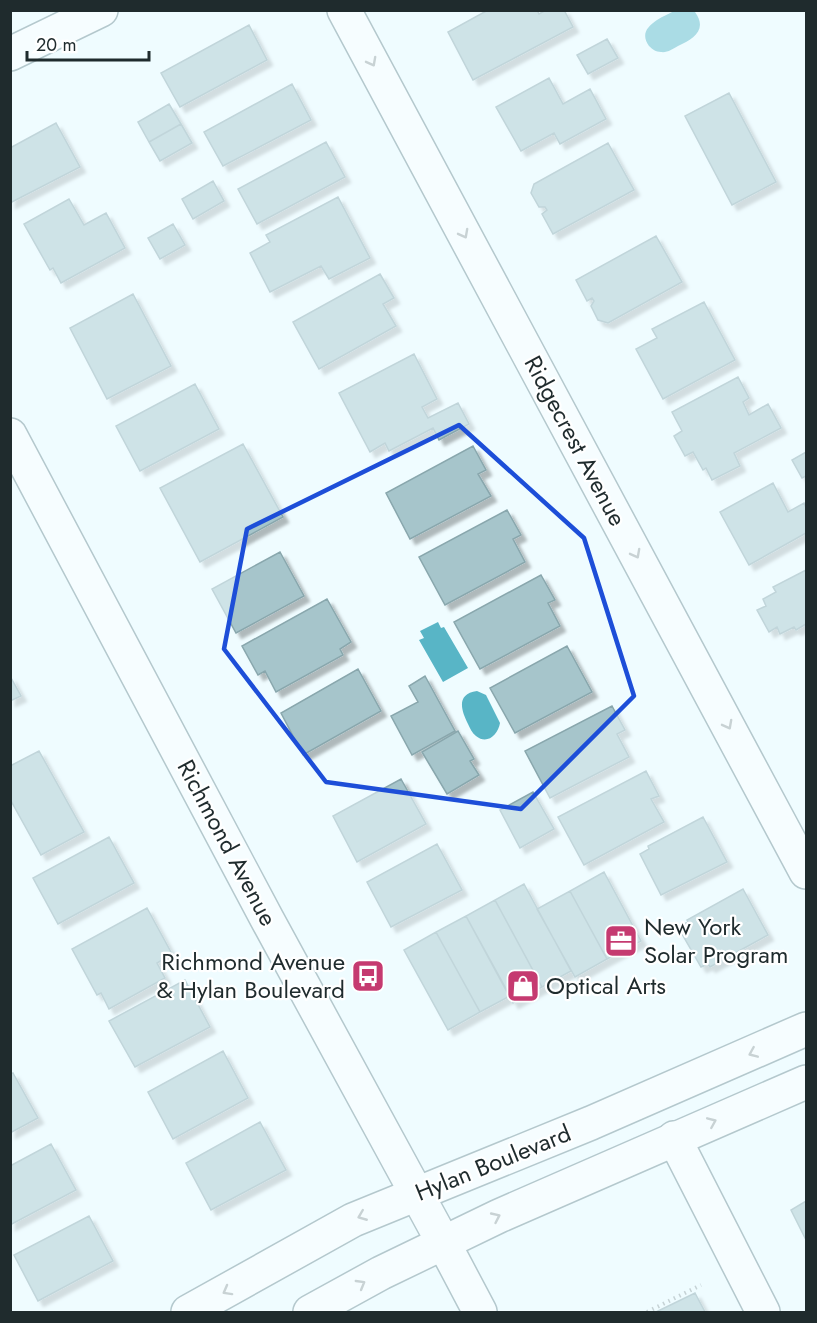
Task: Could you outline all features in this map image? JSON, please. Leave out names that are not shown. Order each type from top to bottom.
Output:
[{"type":"main road","points":[[10,54],[101,10]]},
{"type":"main road","name":"Ridgecrest Avenue","points":[[344,10],[807,872]]},
{"type":"main road","name":"Richmond Avenue","points":[[10,435],[267,920],[480,1312]]},
{"type":"main road","name":"Hylan Boulevard","points":[[188,1312],[353,1220],[591,1123],[807,1029]]},
{"type":"main road","name":"Hylan Boulevard","points":[[310,1312],[443,1242],[674,1138],[807,1082]]},
{"type":"main road","points":[[674,1138],[763,1312]]},
{"type":"path","points":[[647,1312],[701,1285]]},
{"type":"highlighted area","points":[[459,425],[584,538],[634,696],[521,809],[326,782],[224,649],[247,529]]},
{"type":"water","points":[[676,10],[695,12],[700,24],[697,33],[670,50],[663,52],[654,50],[649,46],[645,33],[658,19]]},
{"type":"water","points":[[438,622],[441,628],[444,627],[468,668],[443,682],[419,640],[424,638],[420,631]]},
{"type":"water","points":[[477,691],[486,695],[500,723],[494,735],[488,739],[480,739],[473,733],[462,708],[466,695]]},
{"type":"building","points":[[488,10],[537,10],[539,14],[546,10],[564,10],[573,27],[473,80],[448,32]]},
{"type":"building","points":[[249,25],[267,60],[180,107],[161,73]]},
{"type":"building","points":[[607,39],[618,58],[588,74],[577,55]]},
{"type":"building","points":[[549,78],[563,104],[590,89],[606,119],[560,144],[554,133],[521,151],[496,107]]},
{"type":"building","points":[[292,84],[311,120],[223,166],[204,132]]},
{"type":"building","points":[[729,93],[776,182],[732,205],[685,116]]},
{"type":"building","points":[[169,104],[181,124],[149,142],[138,122]]},
{"type":"building","points":[[56,123],[80,167],[10,203],[10,148]]},
{"type":"building","points":[[181,124],[192,143],[160,161],[149,142]]},
{"type":"building","points":[[326,142],[345,177],[257,224],[238,189]]},
{"type":"building","points":[[608,143],[634,190],[553,234],[542,214],[547,210],[545,207],[539,207],[531,193],[534,184]]},
{"type":"building","points":[[213,181],[224,201],[193,219],[182,199]]},
{"type":"building","points":[[338,197],[370,258],[329,279],[321,266],[270,292],[250,253],[270,242],[266,235]]},
{"type":"building","points":[[69,199],[84,225],[106,213],[125,248],[61,283],[53,268],[50,270],[24,224]]},
{"type":"building","points":[[173,224],[185,245],[160,259],[148,238]]},
{"type":"building","points":[[656,236],[682,282],[608,323],[598,320],[591,306],[594,301],[592,298],[587,301],[576,280]]},
{"type":"building","points":[[380,274],[394,298],[383,304],[396,326],[319,369],[293,322]]},
{"type":"building","points":[[133,294],[171,366],[107,399],[70,328]]},
{"type":"building","points":[[704,302],[735,360],[663,399],[636,349],[657,338],[652,329]]},
{"type":"building","points":[[414,354],[437,399],[422,407],[428,418],[458,403],[469,424],[439,440],[433,428],[389,451],[385,443],[370,452],[339,393]]},
{"type":"building","points":[[738,377],[749,398],[743,402],[749,415],[768,404],[781,428],[734,453],[740,466],[712,480],[706,468],[703,470],[693,452],[685,456],[674,436],[682,431],[672,412]]},
{"type":"building","points":[[195,384],[219,429],[140,471],[116,426]]},
{"type":"building","points":[[243,444],[283,517],[200,562],[160,488]]},
{"type":"building","points":[[473,446],[486,470],[478,474],[491,496],[410,539],[386,493]]},
{"type":"building","points":[[806,452],[806,476],[802,478],[792,460]]},
{"type":"building","points":[[773,483],[788,512],[804,503],[806,533],[749,565],[720,512]]},
{"type":"building","points":[[507,510],[521,535],[513,539],[525,562],[445,605],[419,557]]},
{"type":"building","points":[[280,552],[304,596],[236,633],[212,589]]},
{"type":"building","points":[[806,570],[806,624],[796,630],[794,627],[780,634],[777,627],[769,632],[757,610],[766,606],[763,599],[776,592],[773,587]]},
{"type":"building","points":[[541,575],[555,600],[548,603],[560,626],[480,669],[454,622]]},
{"type":"building","points":[[327,599],[351,642],[340,649],[343,655],[276,692],[265,671],[258,675],[242,646]]},
{"type":"building","points":[[567,646],[592,692],[515,733],[490,688]]},
{"type":"building","points":[[358,669],[381,711],[303,755],[281,713]]},
{"type":"building","points":[[10,676],[21,696],[10,701]]},
{"type":"building","points":[[425,676],[455,731],[412,755],[391,716],[418,702],[409,686]]},
{"type":"building","points":[[612,706],[625,730],[617,734],[629,757],[550,798],[525,751]]},
{"type":"building","points":[[458,731],[474,759],[470,761],[479,775],[447,794],[422,752]]},
{"type":"building","points":[[39,751],[84,832],[41,855],[10,799],[10,766]]},
{"type":"building","points":[[646,771],[659,796],[651,799],[664,822],[584,865],[558,817]]},
{"type":"building","points":[[401,779],[426,824],[357,862],[333,816]]},
{"type":"building","points":[[533,792],[554,829],[520,848],[500,810]]},
{"type":"building","points":[[703,817],[727,862],[661,895],[640,854],[649,849],[648,846]]},
{"type":"building","points":[[109,837],[134,883],[58,924],[33,878]]},
{"type":"building","points":[[437,844],[462,890],[391,927],[367,882]]},
{"type":"building","points":[[604,872],[641,941],[607,959],[570,891]]},
{"type":"building","points":[[524,884],[571,971],[542,987],[495,900]]},
{"type":"building","points":[[743,889],[768,935],[710,967],[708,964],[701,967],[678,927]]},
{"type":"building","points":[[570,891],[607,959],[575,977],[537,909]]},
{"type":"building","points":[[495,900],[542,987],[513,1003],[466,916]]},
{"type":"building","points":[[147,908],[172,954],[157,963],[165,978],[109,1009],[101,993],[97,995],[72,949]]},
{"type":"building","points":[[466,916],[510,996],[480,1012],[436,932]]},
{"type":"building","points":[[436,932],[480,1012],[448,1030],[404,950]]},
{"type":"building","points":[[185,980],[210,1027],[135,1067],[109,1021]]},
{"type":"building","points":[[223,1051],[248,1098],[173,1139],[148,1092]]},
{"type":"building","points":[[13,1073],[38,1118],[10,1133],[10,1074]]},
{"type":"building","points":[[260,1122],[286,1170],[211,1210],[186,1163]]},
{"type":"building","points":[[51,1144],[76,1190],[10,1225],[10,1166]]},
{"type":"building","points":[[806,1201],[806,1240],[791,1210]]},
{"type":"building","points":[[89,1216],[113,1261],[38,1301],[14,1255]]},
{"type":"building","points":[[695,1293],[705,1312],[656,1312]]},
{"type":"place","name":"New York Solar Program","points":[[621,941]]},
{"type":"place","name":"Richmond Avenue & Hylan Boulevard","points":[[368,976]]},
{"type":"place","name":"Optical Arts","points":[[523,986]]}]
